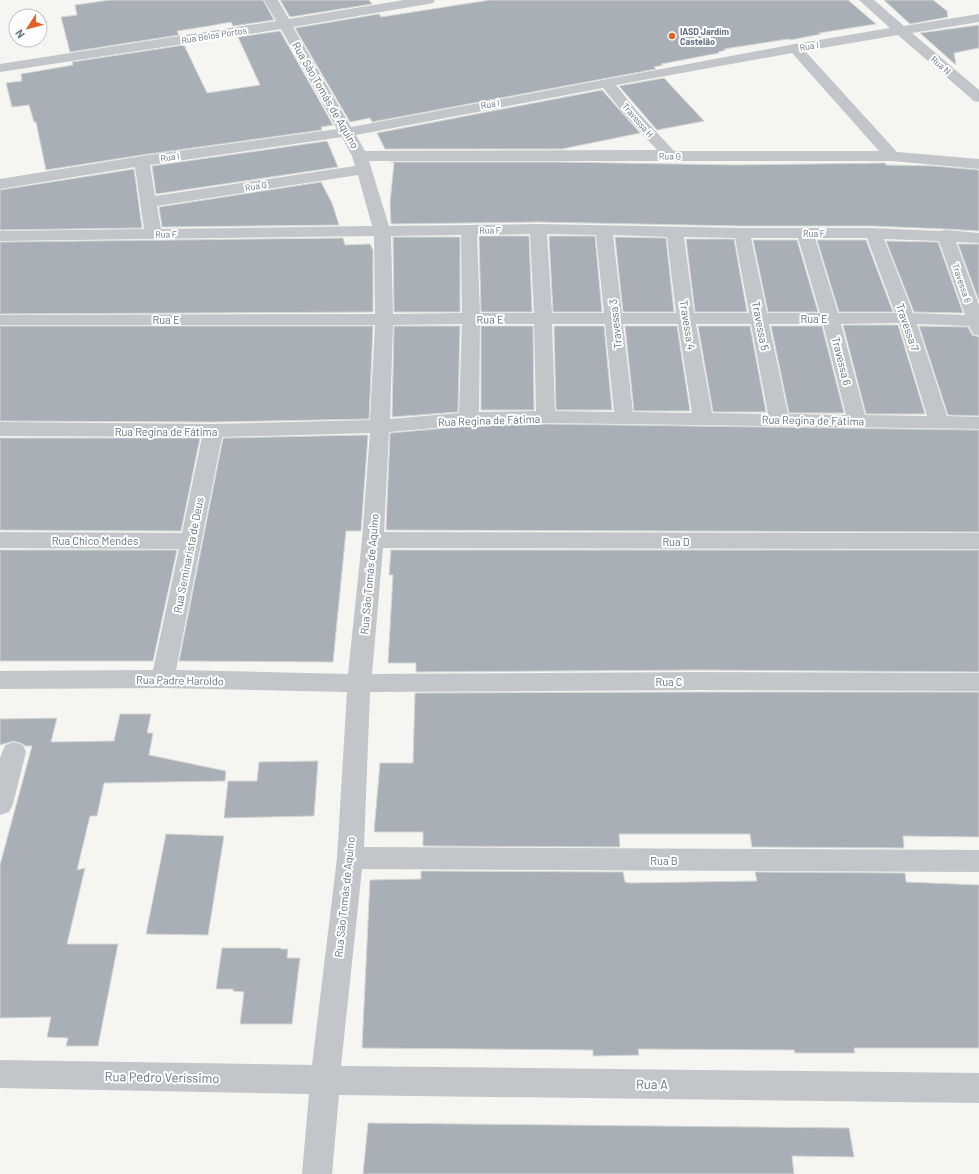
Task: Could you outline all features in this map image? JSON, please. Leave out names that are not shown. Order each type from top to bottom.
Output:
[{"type":"street","name":"Rua São Tomás de Aquino","points":[[270,0],[347,132],[362,162],[382,231],[384,318],[380,426],[373,540],[359,683],[350,858],[325,1080],[317,1174]]},
{"type":"street","name":"Rua Belos Portos","points":[[0,68],[285,24],[428,0]]},
{"type":"street","name":"Rua N","points":[[866,0],[979,98]]},
{"type":"street","name":"Rua I","points":[[0,184],[142,161],[347,132],[795,48],[979,18]]},
{"type":"street","points":[[795,48],[892,156]]},
{"type":"street","points":[[963,84],[979,82]]},
{"type":"street","name":"Travessa H","points":[[607,83],[631,113],[670,156]]},
{"type":"street","name":"Rua G","points":[[148,202],[362,162],[614,155],[892,156],[979,164]]},
{"type":"street","points":[[142,161],[153,234]]},
{"type":"street","points":[[538,229],[543,318],[543,362],[546,418]]},
{"type":"street","name":"Rua F","points":[[0,236],[538,229],[742,233],[873,233],[945,235],[979,238]]},
{"type":"street","points":[[469,230],[471,319],[469,419]]},
{"type":"street","name":"Travessa 3","points":[[604,230],[624,419]]},
{"type":"street","name":"Travessa 4","points":[[675,232],[686,319],[703,419]]},
{"type":"street","name":"Travessa 5","points":[[742,233],[779,420]]},
{"type":"street","name":"Travessa 6","points":[[805,233],[831,318],[857,421]]},
{"type":"street","name":"Travessa 7","points":[[873,233],[906,318],[939,422]]},
{"type":"street","name":"Travessa 8","points":[[945,235],[978,324]]},
{"type":"street","name":"Rua E","points":[[0,320],[906,318],[978,324]]},
{"type":"street","name":"Rua Regina de Fátima","points":[[0,429],[213,432],[380,426],[469,419],[546,418],[979,423]]},
{"type":"street","name":"Rua Seminarista de Deus","points":[[163,679],[213,432]]},
{"type":"street","name":"Rua Chico Mendes","points":[[0,540],[191,541]]},
{"type":"street","name":"Rua D","points":[[373,540],[979,541]]},
{"type":"street","name":"Rua Padre Haroldo","points":[[0,680],[163,679],[359,683]]},
{"type":"street","name":"Rua C","points":[[359,683],[651,681],[979,682]]},
{"type":"street","points":[[0,804],[14,752]]},
{"type":"street","name":"Rua B","points":[[350,858],[979,861]]},
{"type":"street","name":"Rua Pedro Veríssimo","points":[[0,1074],[325,1080]]},
{"type":"street","name":"Rua A","points":[[325,1080],[979,1088]]},
{"type":"building","points":[[110,0],[263,0],[274,20],[233,26],[231,22],[177,31],[179,35],[70,52],[61,17],[77,15],[75,5]]},
{"type":"building","points":[[280,0],[369,0],[372,4],[290,17]]},
{"type":"building","points":[[490,0],[848,0],[876,24],[819,33],[821,34],[790,40],[788,39],[724,49],[726,50],[718,52],[719,53],[661,64],[663,65],[654,67],[656,69],[372,122],[370,118],[350,122],[295,28],[379,14],[381,17]]},
{"type":"building","points":[[884,0],[933,0],[947,11],[948,17],[910,24]]},
{"type":"building","points":[[979,25],[979,48],[954,53],[956,65],[920,33]]},
{"type":"building","points":[[280,31],[333,125],[321,127],[322,130],[46,170],[36,122],[34,122],[29,105],[12,107],[6,83],[22,81],[21,74],[73,65],[72,62],[184,45],[207,93],[260,85],[238,37]]},
{"type":"building","points":[[664,78],[704,121],[657,130],[619,86]]},
{"type":"building","points":[[602,90],[640,133],[562,149],[385,149],[377,133]]},
{"type":"building","points":[[327,141],[338,167],[156,194],[152,166]]},
{"type":"building","points":[[391,162],[555,162],[736,165],[885,163],[886,165],[934,166],[979,170],[979,231],[873,226],[742,226],[538,222],[391,224],[390,203],[394,163]]},
{"type":"building","points":[[134,169],[142,228],[0,230],[0,190]]},
{"type":"building","points":[[321,182],[332,203],[339,225],[162,227],[159,207]]},
{"type":"building","points":[[479,236],[529,236],[532,312],[481,312]]},
{"type":"building","points":[[549,236],[595,236],[602,312],[553,312]]},
{"type":"building","points":[[393,237],[460,237],[460,312],[394,312]]},
{"type":"building","points":[[615,237],[666,238],[674,312],[623,312]]},
{"type":"building","points":[[343,238],[345,245],[370,244],[373,250],[373,312],[0,314],[0,242]]},
{"type":"building","points":[[686,239],[734,239],[747,312],[695,312]]},
{"type":"building","points":[[753,240],[797,240],[818,312],[768,312]]},
{"type":"building","points":[[817,240],[866,240],[893,312],[839,312]]},
{"type":"building","points":[[886,241],[938,242],[963,313],[914,312]]},
{"type":"building","points":[[958,244],[979,244],[979,301]]},
{"type":"building","points":[[843,325],[898,325],[925,414],[866,414]]},
{"type":"building","points":[[0,326],[373,326],[369,419],[213,422],[0,421]]},
{"type":"building","points":[[394,326],[460,326],[458,412],[392,417]]},
{"type":"building","points":[[481,326],[533,326],[534,410],[481,410]]},
{"type":"building","points":[[554,326],[604,326],[612,410],[556,410]]},
{"type":"building","points":[[625,326],[677,326],[690,411],[634,411]]},
{"type":"building","points":[[698,326],[750,326],[766,412],[713,412]]},
{"type":"building","points":[[771,326],[822,326],[844,413],[789,413]]},
{"type":"building","points":[[919,326],[968,327],[972,335],[979,337],[979,416],[948,415]]},
{"type":"building","points":[[546,424],[979,430],[979,532],[386,530],[390,433],[469,426]]},
{"type":"building","points":[[368,435],[361,531],[346,531],[333,662],[179,661],[223,438]]},
{"type":"building","points":[[0,438],[200,438],[181,531],[0,530]]},
{"type":"building","points":[[0,550],[177,550],[153,661],[0,661]]},
{"type":"building","points":[[391,550],[979,550],[979,672],[699,670],[416,672],[416,663],[388,663],[393,575],[389,575]]},
{"type":"building","points":[[979,692],[979,837],[903,836],[904,848],[752,847],[750,834],[619,834],[620,847],[423,846],[423,832],[374,832],[380,763],[413,763],[415,693]]},
{"type":"building","points":[[120,714],[151,714],[147,733],[153,733],[149,755],[226,771],[225,781],[104,783],[97,816],[90,816],[77,870],[85,868],[67,944],[118,944],[98,1046],[66,1046],[68,1038],[47,1037],[51,1017],[0,1018],[0,865],[32,746],[25,746],[14,741],[0,745],[0,719],[57,718],[51,742],[114,741]]},
{"type":"building","points":[[318,761],[314,816],[224,818],[228,781],[257,781],[259,762]]},
{"type":"building","points":[[166,834],[224,836],[208,935],[146,934]]},
{"type":"building","points":[[421,871],[623,872],[625,882],[630,883],[757,881],[755,872],[905,873],[906,882],[979,885],[979,1048],[854,1048],[855,1053],[795,1053],[794,1050],[638,1049],[639,1055],[593,1056],[593,1050],[362,1048],[370,880],[421,879]]},
{"type":"building","points":[[222,948],[281,948],[288,949],[287,958],[300,958],[292,1024],[240,1024],[244,992],[233,991],[233,989],[216,989]]},
{"type":"building","points":[[368,1123],[849,1128],[854,1157],[792,1156],[794,1174],[363,1174]]},
{"type":"place","name":"IASD Jardim Castelão","points":[[672,36]]}]
